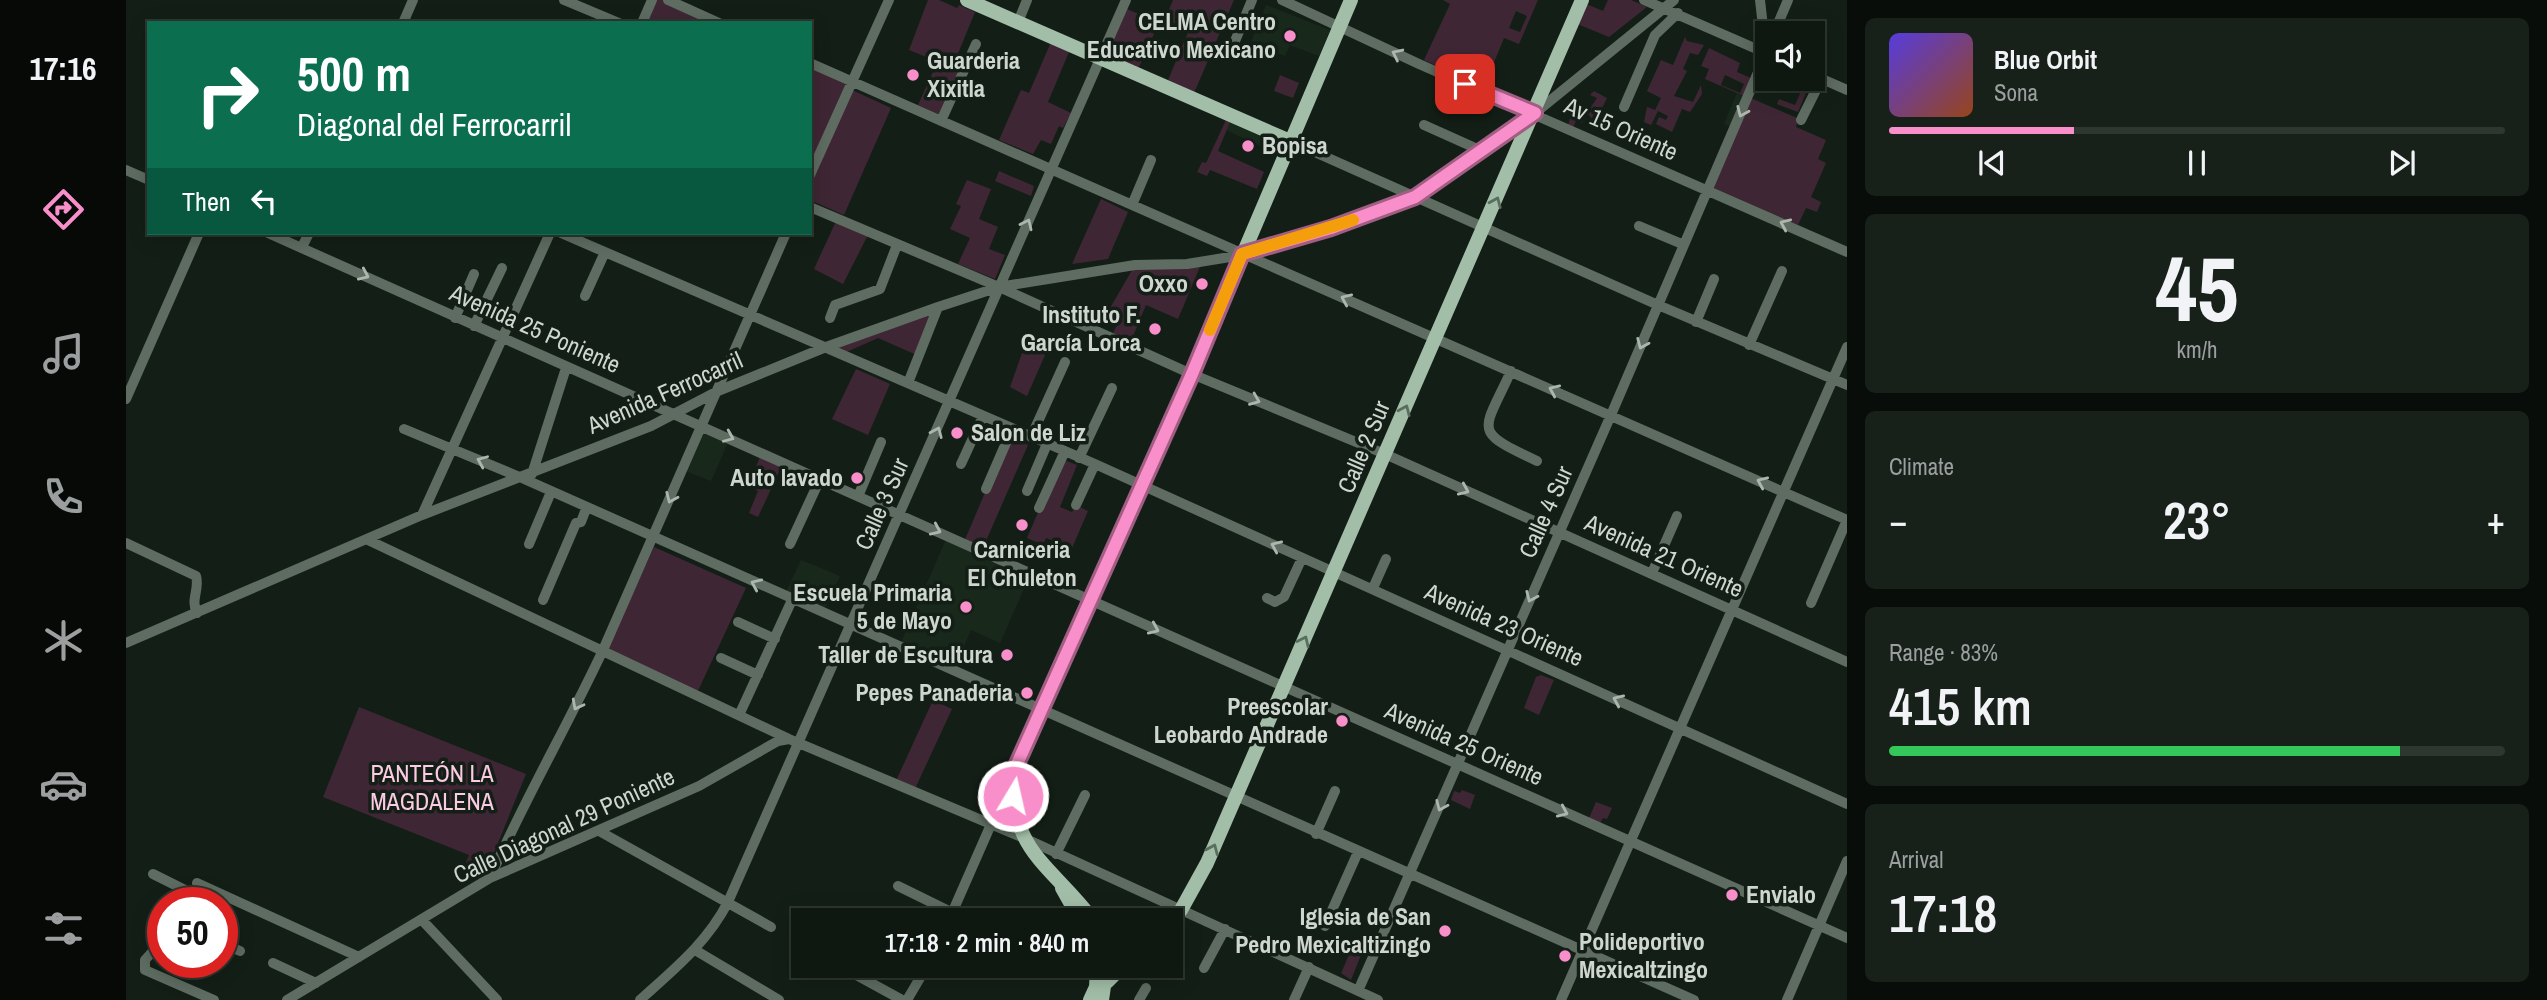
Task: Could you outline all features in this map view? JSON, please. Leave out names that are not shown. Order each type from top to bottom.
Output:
[{"type":"main road","points":[[967,0],[1290,141]]},
{"type":"main road","points":[[1073,908],[1061,887],[1024,838],[1013,796],[1017,764],[1192,374],[1351,0]]},
{"type":"main road","name":"Calle 2 Sur","points":[[1180,908],[1207,863],[1582,0]]},
{"type":"main road","points":[[1061,887],[1075,897],[1084,908]]},
{"type":"main road","points":[[1099,992],[1112,978]]},
{"type":"street","points":[[404,21],[413,0]]},
{"type":"street","points":[[564,0],[614,21]]},
{"type":"street","points":[[643,21],[652,0]]},
{"type":"street","points":[[667,0],[714,21]]},
{"type":"street","points":[[812,171],[889,0]]},
{"type":"street","points":[[1018,22],[1027,0]]},
{"type":"street","name":"Calle 3 Sur","points":[[640,1000],[715,928],[728,902],[795,740],[951,402],[1126,0]]},
{"type":"street","points":[[1235,41],[1252,0]]},
{"type":"street","name":"Av 15 Oriente","points":[[1282,0],[1419,64],[1847,252]]},
{"type":"street","points":[[1644,0],[1755,47]]},
{"type":"street","name":"Avenida Ferrocarril","points":[[126,643],[422,515],[527,476],[676,413],[718,391],[826,347],[938,307],[999,287],[1135,265],[1195,263],[1242,254],[1331,228],[1415,197],[1535,113],[1674,0]]},
{"type":"street","points":[[1760,0],[1763,21]]},
{"type":"street","points":[[1779,21],[1788,0]]},
{"type":"street","points":[[1624,107],[1655,35],[1678,13]]},
{"type":"street","points":[[941,121],[976,44]]},
{"type":"street","points":[[812,64],[1847,520],[1811,603]]},
{"type":"street","name":"Calle 4 Sur","points":[[1358,991],[1560,533],[1682,244],[1755,80]]},
{"type":"street","points":[[1825,82],[1847,90]]},
{"type":"street","points":[[1801,120],[1812,91]]},
{"type":"street","points":[[1424,125],[1482,151]]},
{"type":"street","points":[[1290,141],[1696,322],[1847,385]]},
{"type":"street","points":[[1132,205],[1150,160]]},
{"type":"street","points":[[126,170],[147,179]]},
{"type":"street","name":"Avenida 21 Oriente","points":[[812,208],[999,287],[1192,374],[1385,454],[1846,659]]},
{"type":"street","points":[[1639,226],[1682,244]]},
{"type":"street","points":[[126,399],[198,235]]},
{"type":"street","name":"Avenida 25 Poniente","points":[[273,235],[566,368],[821,477],[1092,601]]},
{"type":"street","points":[[302,247],[308,235]]},
{"type":"street","points":[[422,515],[549,235]]},
{"type":"street","name":"Avenida 23 Oriente","points":[[566,235],[1095,464],[1847,804]]},
{"type":"street","points":[[490,878],[518,814],[578,703],[603,650],[785,235]]},
{"type":"street","points":[[830,318],[835,305],[880,289],[897,245]]},
{"type":"street","points":[[586,296],[605,252]]},
{"type":"street","points":[[474,326],[502,268]]},
{"type":"street","points":[[1749,345],[1782,271]]},
{"type":"street","points":[[455,318],[474,274]]},
{"type":"street","points":[[1696,322],[1714,279]]},
{"type":"street","points":[[908,383],[938,307]]},
{"type":"street","points":[[1561,1000],[1629,841],[1734,611],[1847,347]]},
{"type":"street","points":[[1031,437],[1065,362]]},
{"type":"street","points":[[527,476],[566,368]]},
{"type":"street","points":[[1511,372],[1488,423],[1488,434],[1494,441],[1536,461]]},
{"type":"street","points":[[1079,457],[1112,388]]},
{"type":"street","points":[[961,464],[983,416]]},
{"type":"street","points":[[404,429],[527,476],[551,492],[652,538],[1694,1000]]},
{"type":"street","points":[[986,489],[1012,429]]},
{"type":"street","points":[[859,494],[881,442]]},
{"type":"street","points":[[1027,491],[1047,444]]},
{"type":"street","points":[[1039,508],[1065,451]]},
{"type":"street","points":[[1076,505],[1095,464]]},
{"type":"street","points":[[790,544],[821,477]]},
{"type":"street","points":[[529,544],[551,492]]},
{"type":"street","points":[[543,600],[576,523],[574,519],[583,507]]},
{"type":"street","points":[[1652,573],[1677,516]]},
{"type":"street","points":[[368,540],[795,740],[1024,838],[1162,908]]},
{"type":"street","points":[[126,543],[195,576],[198,582],[193,602],[197,613]]},
{"type":"street","points":[[1267,598],[1276,602],[1284,597],[1302,558]]},
{"type":"street","points":[[1373,589],[1386,559]]},
{"type":"street","points":[[740,713],[792,600]]},
{"type":"street","name":"Avenida 25 Oriente","points":[[1092,601],[1847,938]]},
{"type":"street","points":[[738,622],[775,639]]},
{"type":"street","points":[[721,658],[758,675]]},
{"type":"street","name":"Calle Diagonal 29 Poniente","points":[[286,1000],[490,878],[699,786],[778,741],[795,740]]},
{"type":"street","points":[[955,908],[1017,764]]},
{"type":"street","points":[[1316,834],[1335,791]]},
{"type":"street","points":[[1056,854],[1085,795]]},
{"type":"street","points":[[599,831],[771,927]]},
{"type":"street","points":[[1325,926],[1358,852]]},
{"type":"street","points":[[1787,1000],[1847,861]]},
{"type":"street","points":[[153,874],[179,887]]},
{"type":"street","points":[[197,883],[359,957]]},
{"type":"street","points":[[898,886],[936,908]]},
{"type":"street","points":[[1183,917],[1225,929],[1378,1000]]},
{"type":"street","points":[[422,920],[497,1000]]},
{"type":"street","points":[[1204,968],[1225,929]]},
{"type":"street","points":[[695,950],[779,1000]]},
{"type":"street","points":[[273,963],[316,983]]},
{"type":"street","points":[[1294,1000],[1309,968]]},
{"type":"street","points":[[163,978],[214,1000]]},
{"type":"street","points":[[866,978],[909,998],[920,978]]},
{"type":"street","points":[[1139,1000],[1146,988]]},
{"type":"shaded area","name":"CELMA Centro Educativo Mexicano","points":[[1266,5],[1330,30],[1319,56],[1290,45],[1285,56],[1251,42]]},
{"type":"shaded area","points":[[1737,93],[1745,97],[1731,127],[1724,124]]},
{"type":"shaded area","points":[[1231,120],[1278,140],[1273,152],[1226,130]]},
{"type":"shaded area","points":[[703,426],[730,438],[711,481],[683,470]]},
{"type":"shaded area","name":"Escuela Primaria 5 de Mayo","points":[[948,535],[1031,573],[1000,643],[971,630],[953,671],[899,647]]},
{"type":"shaded area","points":[[801,560],[840,576],[823,613],[784,596]]},
{"type":"green space","points":[[652,0],[668,0],[715,21],[643,21]]},
{"type":"green space","points":[[928,0],[939,0],[957,8],[959,5],[975,12],[955,61],[965,66],[943,116],[918,105],[940,56],[936,61],[909,50]]},
{"type":"green space","points":[[1173,0],[1234,0],[1194,93],[1168,80],[1189,30],[1165,19]]},
{"type":"green space","points":[[1443,0],[1538,0],[1519,44],[1504,38],[1484,87],[1424,60],[1450,4]],"holes":[[[1516,11],[1527,16],[1520,32],[1509,28]]]},
{"type":"green space","points":[[1608,0],[1631,0],[1647,7],[1609,37],[1575,23],[1584,3],[1603,11]]},
{"type":"green space","points":[[1127,9],[1159,23],[1138,69],[1106,55]]},
{"type":"green space","points":[[1685,37],[1687,41],[1704,45],[1698,55],[1690,53],[1683,69],[1687,71],[1674,96],[1693,102],[1701,85],[1702,94],[1690,112],[1682,109],[1672,132],[1656,124],[1659,117],[1666,120],[1668,116],[1658,111],[1651,125],[1644,122],[1647,107],[1655,110],[1661,98],[1647,91],[1661,60],[1673,65]]},
{"type":"green space","points":[[1051,42],[1069,52],[1048,102],[1071,113],[1063,128],[1059,126],[1051,144],[1041,140],[1033,154],[999,140],[1021,90],[1029,93]]},
{"type":"green space","points":[[1709,48],[1740,63],[1737,72],[1751,78],[1744,96],[1705,79],[1709,69],[1701,66]],"holes":[[[1725,75],[1744,84],[1740,93],[1721,85]]]},
{"type":"green space","points":[[812,64],[852,82],[812,171]]},
{"type":"green space","points":[[1280,75],[1299,83],[1293,98],[1274,91]]},
{"type":"green space","points":[[852,90],[891,108],[844,215],[812,201],[812,180]]},
{"type":"green space","points":[[1594,91],[1607,98],[1595,122],[1587,113],[1597,98],[1590,95]]},
{"type":"green space","points":[[1801,91],[1806,93],[1798,112],[1777,104],[1779,99],[1795,105]]},
{"type":"green space","points":[[1751,98],[1799,119],[1796,127],[1826,140],[1818,159],[1826,163],[1811,197],[1821,202],[1817,212],[1806,208],[1798,225],[1712,187]]},
{"type":"green space","points":[[1570,101],[1581,108],[1579,113],[1585,116],[1582,123],[1576,121],[1573,128],[1568,126],[1572,110],[1564,106]]},
{"type":"green space","points":[[1226,120],[1230,122],[1218,151],[1264,172],[1257,189],[1210,170],[1207,176],[1197,172],[1202,162],[1206,163]]},
{"type":"green space","points":[[999,171],[1034,186],[1031,196],[995,181]]},
{"type":"green space","points":[[967,180],[991,189],[979,219],[998,227],[989,249],[1005,255],[995,279],[958,264],[970,238],[950,229],[961,206],[956,204]]},
{"type":"green space","points":[[1101,199],[1128,212],[1108,259],[1072,264]]},
{"type":"green space","points":[[837,219],[869,233],[843,284],[814,269]]},
{"type":"green space","points":[[1202,262],[1178,319],[1146,305],[1129,346],[1111,338],[1118,322],[1106,315],[1135,265]]},
{"type":"green space","points":[[938,307],[919,356],[878,338],[842,354],[826,347]]},
{"type":"green space","points":[[1028,336],[1049,346],[1027,396],[1010,387]]},
{"type":"green space","points":[[856,369],[890,384],[868,435],[832,419]]},
{"type":"green space","points":[[1009,436],[1028,445],[982,550],[964,542]]},
{"type":"green space","points":[[762,452],[784,461],[758,517],[749,513],[758,491],[748,486]]},
{"type":"green space","points":[[1061,459],[1077,465],[1060,507],[1072,512],[1076,505],[1088,511],[1072,548],[1046,538],[1043,545],[1027,538]]},
{"type":"green space","points":[[654,547],[746,588],[697,693],[606,651]]},
{"type":"green space","points":[[1541,675],[1554,680],[1539,715],[1524,708],[1536,677]]},
{"type":"green space","points":[[933,700],[952,709],[914,791],[895,783]]},
{"type":"green space","name":"PANTEÓN LA MAGDALENA","points":[[359,707],[526,774],[483,880],[462,872],[469,855],[323,797]]},
{"type":"green space","points":[[1462,790],[1475,795],[1470,809],[1451,800],[1454,791],[1460,793]]},
{"type":"green space","points":[[1596,802],[1612,808],[1607,819],[1603,818],[1600,823],[1589,818]]},
{"type":"green space","points":[[1353,946],[1363,950],[1351,980],[1341,973]]},
{"type":"slow traffic","points":[[1210,330],[1242,254],[1353,220]]},
{"type":"place","name":"CELMA Centro Educativo Mexicano","points":[[1290,36]]},
{"type":"place","name":"Guarderia Xixitla","points":[[913,75]]},
{"type":"place","name":"Bopisa","points":[[1248,146]]},
{"type":"place","name":"Oxxo","points":[[1202,284]]},
{"type":"place","name":"Instituto F. García Lorca","points":[[1155,329]]},
{"type":"place","name":"Salon de Liz","points":[[957,433]]},
{"type":"place","name":"Auto lavado","points":[[857,478]]},
{"type":"place","name":"Carniceria El Chuleton","points":[[1022,525]]},
{"type":"place","name":"Escuela Primaria 5 de Mayo","points":[[966,607]]},
{"type":"place","name":"Taller de Escultura","points":[[1007,655]]},
{"type":"place","name":"Pepes Panaderia","points":[[1027,693]]},
{"type":"place","name":"Preescolar Leobardo Andrade","points":[[1342,721]]},
{"type":"place","name":"Envialo","points":[[1732,895]]},
{"type":"place","name":"Iglesia de San Pedro Mexicaltizingo","points":[[1445,931]]},
{"type":"place","name":"Polideportivo Mexicaltzingo","points":[[1565,956]]},
{"type":"route","points":[[1013,796],[1017,764],[1192,374],[1242,254],[1331,228],[1415,197],[1535,113],[1465,84]]}]
